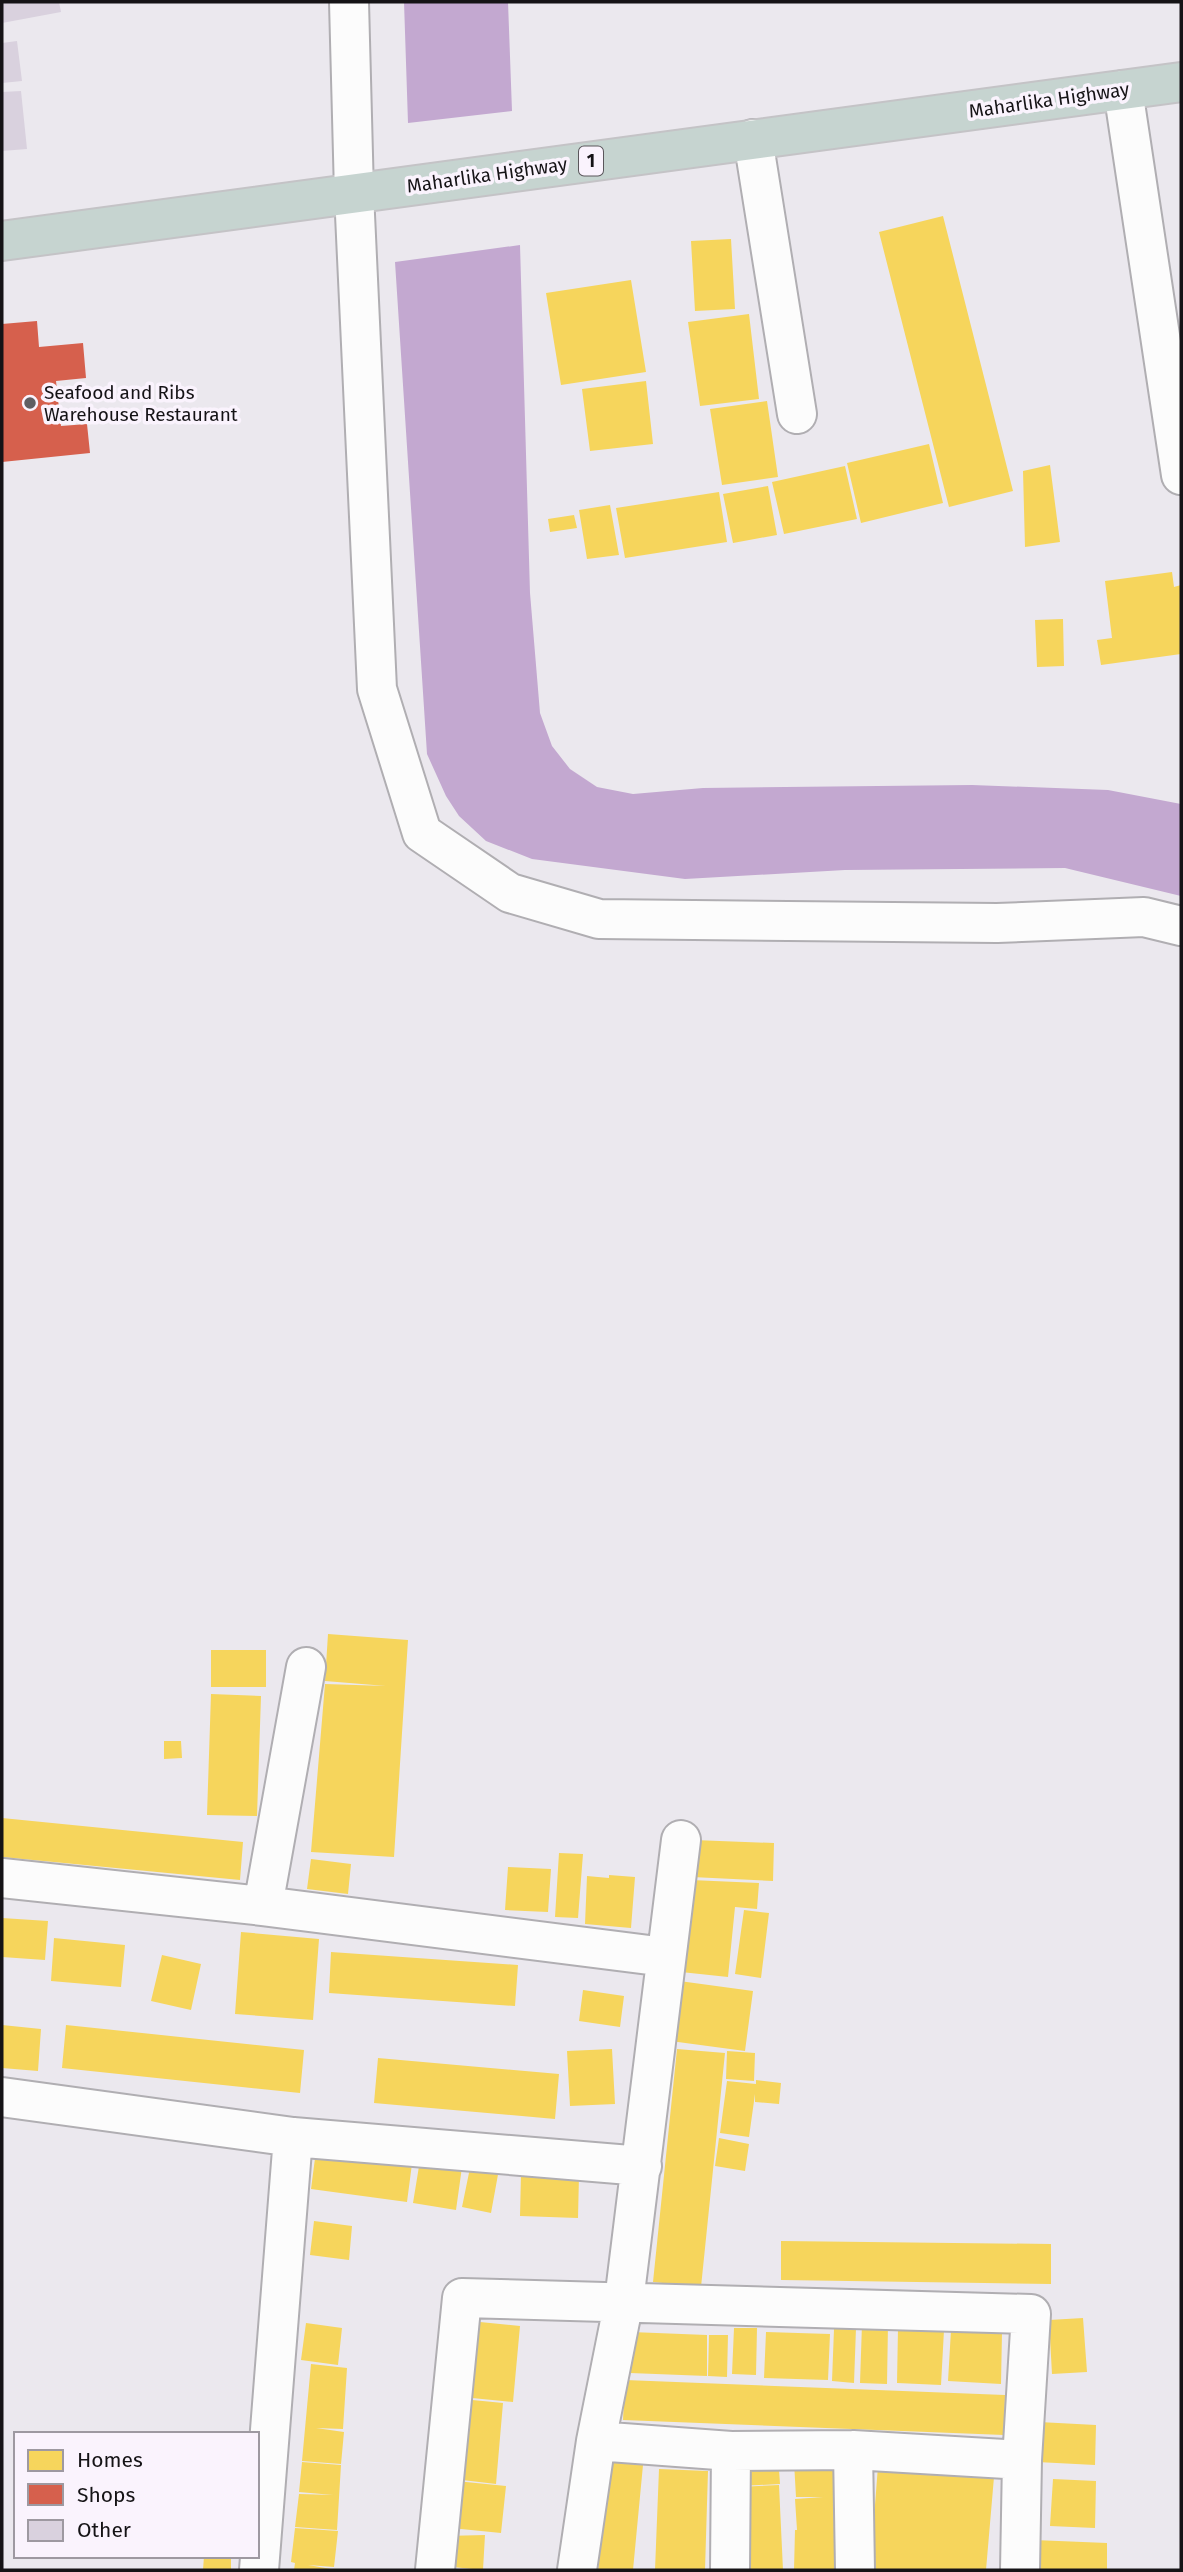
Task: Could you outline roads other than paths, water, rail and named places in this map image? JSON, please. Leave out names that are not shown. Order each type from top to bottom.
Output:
[{"type":"highway","name":"Maharlika Highway","points":[[2,241],[1181,82]]},
{"type":"street","points":[[349,2],[354,193],[377,689],[422,833],[510,893],[599,919],[997,923],[1143,917],[1181,926]]},
{"type":"street","points":[[1123,90],[1181,475]]},
{"type":"street","points":[[753,139],[796,414]]},
{"type":"street","points":[[263,1906],[306,1667]]},
{"type":"street","points":[[578,2570],[596,2441],[624,2301],[681,1840]]},
{"type":"street","points":[[2,1878],[263,1906],[665,1957]]},
{"type":"street","points":[[2,2097],[292,2137],[642,2166]]},
{"type":"street","points":[[259,2570],[292,2137]]},
{"type":"street","points":[[435,2570],[462,2298],[1031,2314],[1022,2460],[1020,2570]]},
{"type":"street","points":[[596,2441],[731,2451],[853,2450],[1022,2460]]},
{"type":"street","points":[[853,2450],[855,2570]]},
{"type":"street","points":[[730,2570],[731,2451]]},
{"type":"place","name":"Seafood and Ribs Warehouse Restaurant","points":[[30,403]]}]
